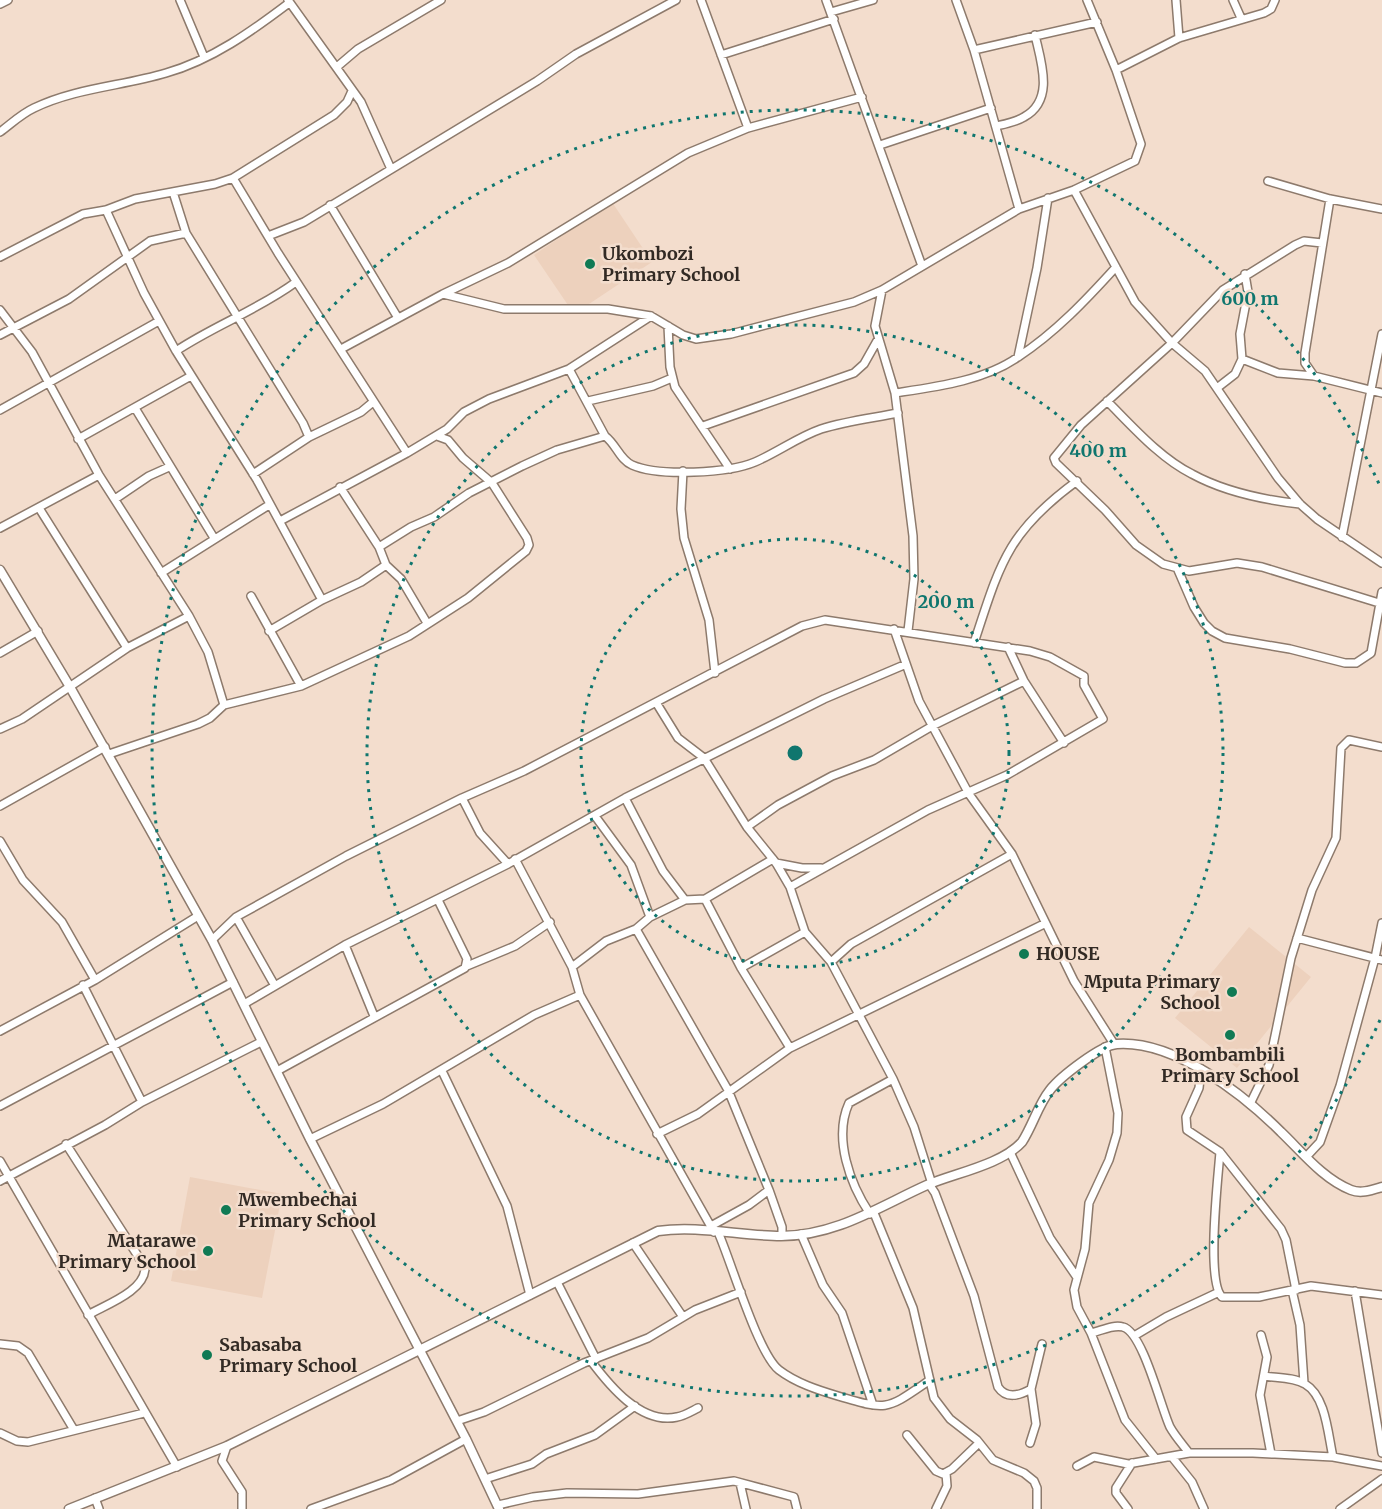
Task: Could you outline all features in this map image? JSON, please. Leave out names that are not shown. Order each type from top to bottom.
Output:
[{"type":"street","points":[[0,4],[8,0]]},
{"type":"street","points":[[180,0],[204,57]]},
{"type":"street","points":[[338,66],[358,49],[441,0]]},
{"type":"street","points":[[268,236],[304,222],[537,81],[576,54],[676,0]]},
{"type":"street","points":[[701,0],[748,128]]},
{"type":"street","points":[[826,0],[922,266]]},
{"type":"street","points":[[722,55],[873,0]]},
{"type":"street","points":[[956,0],[974,50],[1019,209]]},
{"type":"street","points":[[443,294],[504,309],[608,309],[651,316],[696,339],[822,312],[882,290],[1019,209],[1074,190],[1122,169],[1136,160],[1141,144],[1116,70],[1087,0]]},
{"type":"street","points":[[1176,0],[1179,38]]},
{"type":"street","points":[[1233,0],[1241,18]]},
{"type":"street","points":[[1116,70],[1179,38],[1264,13],[1271,9],[1275,0]]},
{"type":"street","points":[[0,132],[32,109],[65,96],[168,73],[204,57],[233,43],[289,2],[338,66],[376,131],[391,168]]},
{"type":"street","points":[[974,50],[1097,22]]},
{"type":"street","points":[[996,126],[1024,117],[1042,97],[1044,79],[1035,35]]},
{"type":"street","points":[[0,257],[83,214],[106,210],[135,199],[233,178],[334,115],[347,102],[352,91]]},
{"type":"street","points":[[341,349],[508,262],[688,153],[748,128],[862,97]]},
{"type":"street","points":[[880,145],[991,108]]},
{"type":"street","points":[[233,178],[296,282],[407,453]]},
{"type":"street","points":[[1268,181],[1330,199],[1382,209]]},
{"type":"street","points":[[1074,190],[1135,302],[1172,343],[1205,371],[1261,455],[1300,504],[1342,537],[1382,563]]},
{"type":"street","points":[[173,192],[186,233],[309,437]]},
{"type":"street","points":[[1017,358],[1037,268],[1048,198]]},
{"type":"street","points":[[1314,376],[1305,363],[1305,353],[1330,199]]},
{"type":"street","points":[[330,205],[398,318]]},
{"type":"street","points":[[106,210],[127,259],[159,321],[253,474],[322,600]]},
{"type":"street","points":[[0,335],[69,298],[150,241],[186,233]]},
{"type":"street","points":[[1322,243],[1304,241],[1245,274],[1223,290],[1172,343],[1081,425],[1054,458],[1056,463],[1077,481],[1136,545],[1163,564],[1178,570],[1237,563],[1262,567],[1379,603]]},
{"type":"street","points":[[895,393],[942,386],[1017,358],[1068,316],[1116,267]]},
{"type":"street","points":[[1217,388],[1235,374],[1242,359],[1240,334],[1248,292],[1245,274]]},
{"type":"street","points":[[176,351],[213,327],[252,311],[296,282]]},
{"type":"street","points":[[882,290],[875,326],[877,341],[895,393],[913,536],[914,579],[908,631]]},
{"type":"street","points":[[0,310],[32,351],[99,475],[189,616],[208,652],[224,705]]},
{"type":"street","points":[[280,521],[437,436],[464,412],[489,399],[569,369],[651,316]]},
{"type":"street","points":[[0,410],[159,321]]},
{"type":"street","points":[[668,326],[672,378],[730,469]]},
{"type":"street","points":[[1342,537],[1382,334]]},
{"type":"street","points":[[703,426],[854,373],[864,364],[877,341]]},
{"type":"street","points":[[1242,359],[1278,373],[1314,376],[1382,393]]},
{"type":"street","points":[[569,369],[605,436],[614,442],[622,457],[634,466],[683,471],[730,469],[753,462],[822,429],[898,413]]},
{"type":"street","points":[[78,439],[191,376]]},
{"type":"street","points":[[588,401],[653,386],[672,378]]},
{"type":"street","points":[[1107,401],[1144,437],[1190,474],[1230,489],[1278,502],[1300,504]]},
{"type":"street","points":[[253,474],[309,437],[361,412],[373,402]]},
{"type":"street","points":[[135,408],[214,538]]},
{"type":"street","points":[[0,806],[107,751],[198,724],[210,718],[224,705],[301,686],[364,659],[409,636],[468,598],[528,548],[527,538],[492,483],[463,458],[448,440],[437,436]]},
{"type":"street","points":[[379,547],[469,493],[557,450],[605,436]]},
{"type":"street","points":[[116,499],[149,476],[169,467]]},
{"type":"street","points":[[683,471],[681,509],[684,538],[709,620],[716,673]]},
{"type":"street","points":[[0,528],[99,475]]},
{"type":"street","points":[[974,643],[999,569],[1009,549],[1037,514],[1077,481]]},
{"type":"street","points":[[340,487],[379,547],[386,565],[401,579],[428,623]]},
{"type":"street","points":[[161,573],[269,505]]},
{"type":"street","points":[[39,508],[127,648]]},
{"type":"street","points":[[269,631],[322,600],[368,579],[386,565]]},
{"type":"street","points":[[1178,570],[1194,607],[1212,631],[1225,638],[1290,649],[1345,663],[1356,663],[1371,653],[1382,592]]},
{"type":"street","points":[[1,574],[38,631],[212,940],[310,1139],[419,1352],[466,1438],[498,1507],[533,1497],[567,1493],[638,1494],[723,1482],[740,1482],[794,1497],[797,1509]]},
{"type":"street","points":[[251,596],[301,686]]},
{"type":"street","points":[[0,729],[22,719],[127,648],[189,616]]},
{"type":"street","points":[[212,940],[236,917],[408,824],[524,771],[657,704],[802,626],[825,620],[1008,647],[1050,657],[1084,676],[1084,685],[1103,719],[1064,743],[969,794],[928,810],[790,887]]},
{"type":"street","points":[[894,629],[904,664],[919,701],[934,725],[969,794],[1012,854],[1044,924],[1074,981],[1114,1044]]},
{"type":"street","points":[[0,653],[38,631]]},
{"type":"street","points":[[1008,647],[1024,681],[1064,743]]},
{"type":"street","points":[[244,1004],[345,945],[507,864],[625,798],[824,699],[904,664]]},
{"type":"street","points":[[747,827],[832,776],[874,760],[934,725],[1024,681]]},
{"type":"street","points":[[657,704],[678,738],[704,758],[747,827],[774,861],[790,887],[805,932],[831,962],[893,1079],[914,1126],[930,1184],[962,1260],[998,1387],[1002,1393],[1010,1396],[1030,1389]]},
{"type":"street","points":[[1250,1104],[1269,1065],[1298,938],[1312,890],[1336,838],[1342,744],[1349,740],[1382,747]]},
{"type":"street","points":[[462,798],[480,833],[507,864]]},
{"type":"street","points":[[625,798],[663,871],[685,900]]},
{"type":"street","points":[[595,816],[631,865],[650,917]]},
{"type":"street","points":[[0,841],[23,880],[63,922],[95,980]]},
{"type":"street","points":[[831,962],[851,944],[1012,854]]},
{"type":"street","points":[[515,859],[572,967],[580,995],[657,1134],[693,1190],[715,1230],[764,1348],[778,1369],[803,1384],[873,1406],[894,1404],[930,1380]]},
{"type":"street","points":[[572,967],[606,941],[636,929],[650,917],[685,900],[705,899],[774,861],[802,868],[819,869],[831,864]]},
{"type":"street","points":[[705,899],[741,968],[790,1048]]},
{"type":"street","points":[[438,900],[464,950],[467,966]]},
{"type":"street","points":[[0,1031],[95,980],[198,915]]},
{"type":"street","points":[[236,917],[275,986]]},
{"type":"street","points":[[277,1071],[467,966],[515,946],[550,922]]},
{"type":"street","points":[[1306,1157],[1320,1142],[1326,1126],[1379,959],[1382,923]]},
{"type":"street","points":[[657,1134],[698,1114],[728,1090],[790,1048],[1044,924]]},
{"type":"street","points":[[636,929],[728,1090],[769,1190],[782,1227],[782,1236]]},
{"type":"street","points":[[741,968],[805,932]]},
{"type":"street","points":[[1298,938],[1379,959]]},
{"type":"street","points":[[345,945],[374,1016]]},
{"type":"street","points":[[0,1106],[233,982]]},
{"type":"street","points":[[83,985],[142,1102]]},
{"type":"street","points":[[310,1139],[442,1071],[534,1016],[580,995]]},
{"type":"street","points":[[0,1181],[105,1125],[142,1102],[261,1042]]},
{"type":"street","points":[[69,1509],[227,1446],[367,1374],[419,1352],[658,1231],[669,1229],[715,1230],[782,1236],[801,1234],[872,1214],[930,1184],[1010,1152],[1028,1133],[1050,1089],[1105,1047],[1114,1044],[1156,1050],[1201,1069],[1223,1082],[1306,1157],[1350,1190],[1365,1191],[1382,1187]]},
{"type":"street","points":[[1105,1047],[1118,1113],[1117,1133],[1109,1160],[1089,1203],[1085,1249],[1074,1290],[1077,1307],[1091,1333],[1125,1420],[1143,1446],[1156,1459]]},
{"type":"street","points":[[1201,1069],[1199,1088],[1185,1125],[1187,1130],[1220,1152],[1281,1229],[1286,1239],[1299,1325],[1304,1383]]},
{"type":"street","points":[[442,1071],[507,1206],[530,1295]]},
{"type":"street","points":[[893,1079],[849,1103],[842,1127],[855,1191],[872,1214],[913,1308],[921,1333],[934,1398],[950,1419],[979,1443],[993,1460],[1024,1473],[1034,1481],[1037,1488],[1037,1509]]},
{"type":"street","points":[[66,1144],[145,1267],[144,1278],[138,1286],[88,1315]]},
{"type":"street","points":[[1010,1152],[1050,1238],[1076,1276]]},
{"type":"street","points":[[1220,1152],[1215,1238],[1217,1293],[1222,1298],[1230,1299],[1311,1286],[1382,1296]]},
{"type":"street","points":[[0,1161],[177,1467]]},
{"type":"street","points":[[715,1230],[769,1190]]},
{"type":"street","points":[[801,1234],[823,1285],[842,1313],[873,1406]]},
{"type":"street","points":[[633,1243],[683,1317]]},
{"type":"street","points":[[557,1282],[594,1360],[613,1388],[635,1406],[669,1418],[679,1417],[698,1408]]},
{"type":"street","points":[[1355,1291],[1382,1453]]},
{"type":"street","points":[[457,1421],[484,1412],[594,1360],[648,1338],[713,1302],[741,1292]]},
{"type":"street","points":[[1134,1336],[1166,1317],[1217,1293]]},
{"type":"street","points":[[1091,1333],[1116,1326],[1127,1329],[1134,1336],[1153,1374],[1171,1428],[1189,1453]]},
{"type":"street","points":[[1261,1335],[1267,1358],[1260,1395],[1271,1454]]},
{"type":"street","points":[[0,1344],[18,1346],[28,1353],[74,1430]]},
{"type":"street","points":[[1030,1443],[1036,1424],[1030,1389],[1042,1344]]},
{"type":"street","points":[[1264,1377],[1304,1383],[1317,1396],[1333,1457]]},
{"type":"street","points":[[485,1479],[532,1464],[546,1454],[596,1435],[635,1406]]},
{"type":"street","points":[[0,1433],[17,1441],[28,1442],[144,1413]]},
{"type":"street","points":[[907,1435],[936,1472],[946,1473],[979,1443]]},
{"type":"street","points":[[311,1509],[391,1480],[466,1438]]},
{"type":"street","points":[[227,1446],[222,1461],[242,1492],[242,1509]]},
{"type":"street","points":[[1077,1466],[1094,1457],[1132,1463],[1189,1453],[1333,1457],[1382,1466]]},
{"type":"street","points":[[1172,1457],[1192,1482],[1204,1509]]},
{"type":"street","points":[[1128,1509],[1116,1493],[1116,1488],[1132,1463]]},
{"type":"street","points":[[936,1509],[947,1486],[946,1473]]},
{"type":"street","points":[[1340,1509],[1381,1481]]},
{"type":"street","points":[[740,1482],[746,1509]]},
{"type":"street","points":[[94,1498],[99,1509]]},
{"type":"shaded area","points":[[612,202],[652,262],[574,314],[534,255]]},
{"type":"shaded area","points":[[1249,927],[1311,977],[1237,1068],[1175,1018]]},
{"type":"shaded area","points":[[190,1177],[282,1194],[262,1298],[171,1281]]},
{"type":"place","name":"Ukombozi Primary School","points":[[590,264]]},
{"type":"place","name":"HOUSE","points":[[1024,954]]},
{"type":"place","name":"Mputa Primary School","points":[[1232,992]]},
{"type":"place","name":"Bombambili Primary School","points":[[1230,1035]]},
{"type":"place","name":"Mwembechai Primary School","points":[[226,1210]]},
{"type":"place","name":"Matarawe Primary School","points":[[208,1251]]},
{"type":"place","name":"Sabasaba Primary School","points":[[207,1355]]}]
